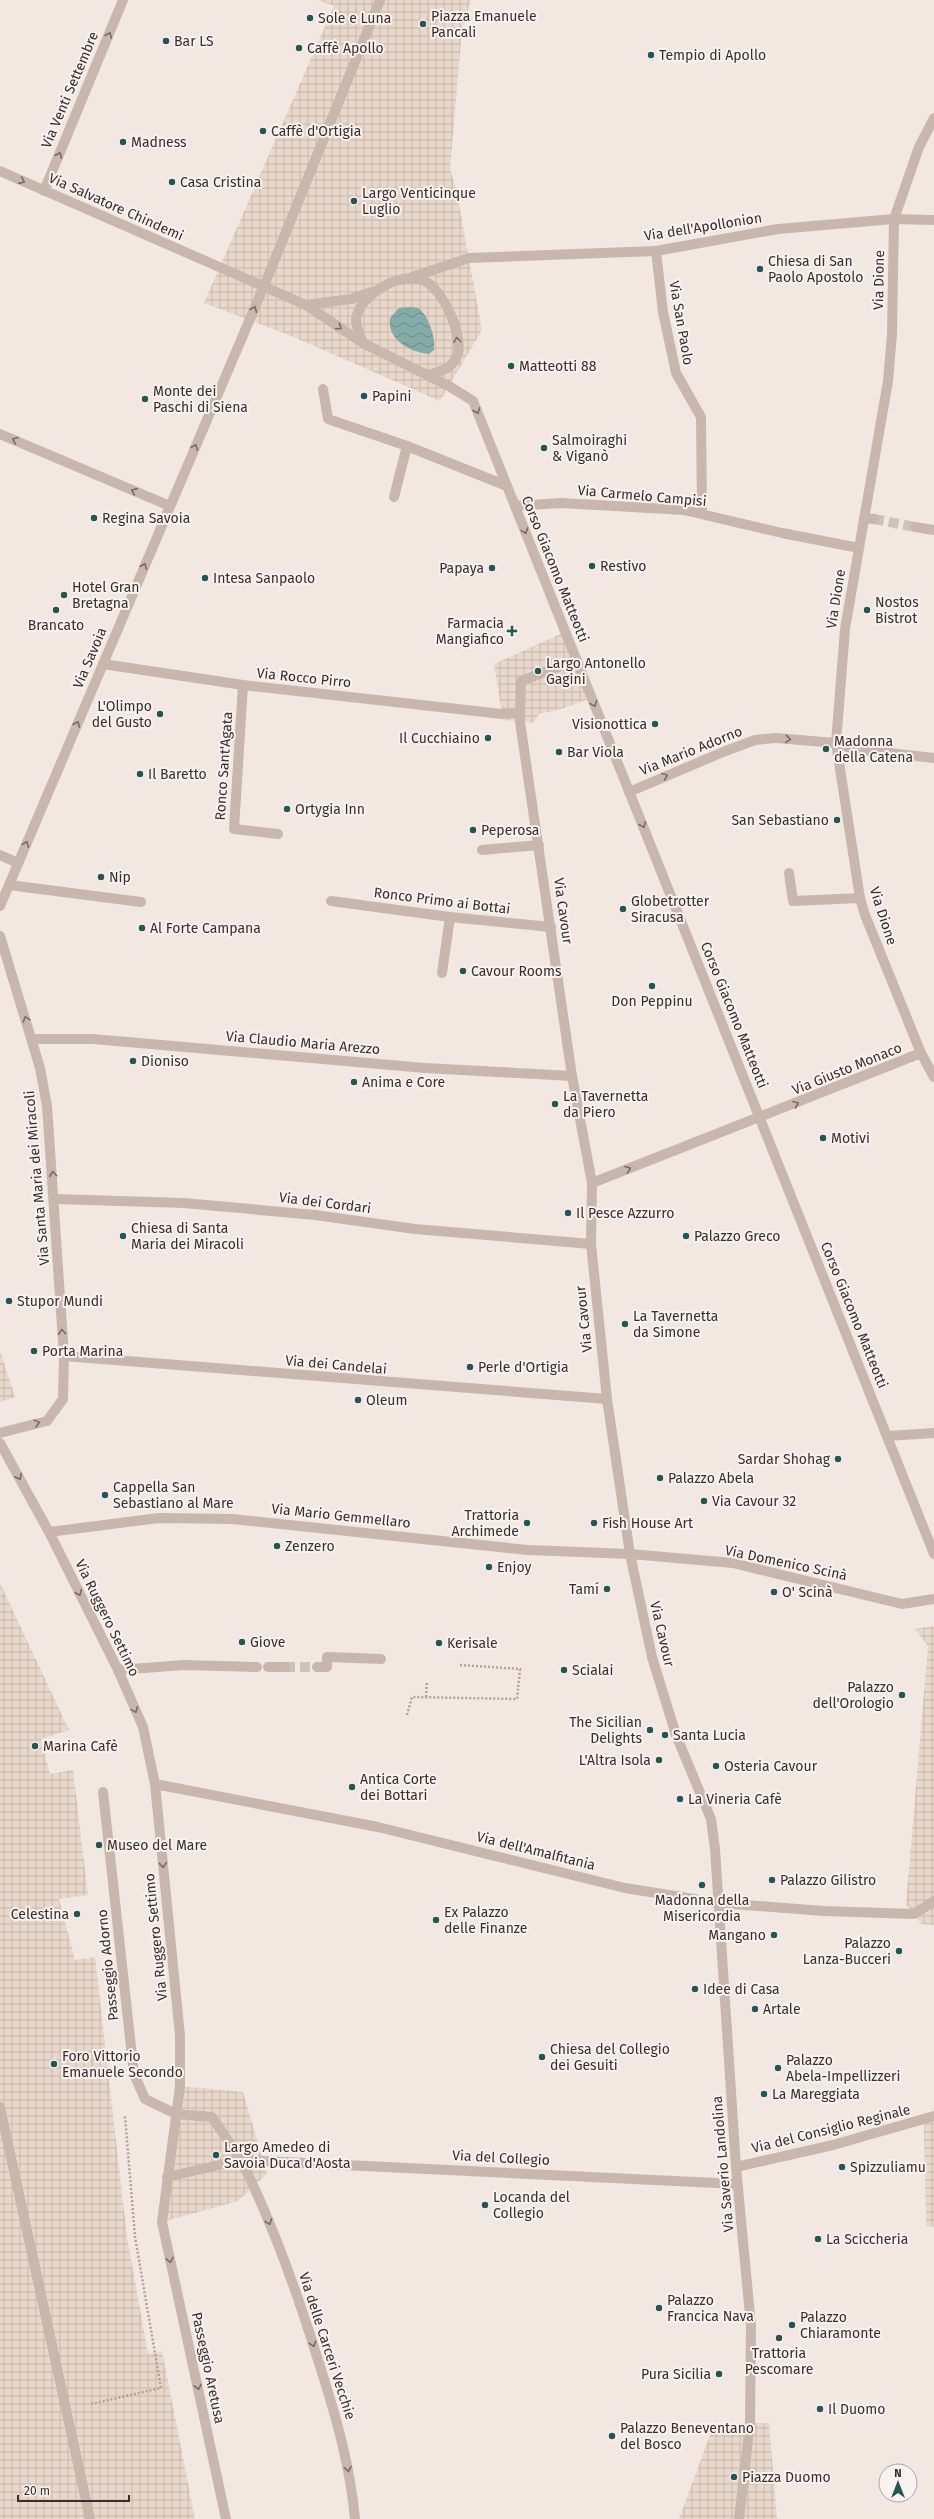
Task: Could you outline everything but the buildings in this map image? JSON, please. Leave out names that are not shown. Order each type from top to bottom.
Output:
[{"type":"street","name":"Via Venti Settembre","points":[[44,191],[123,0]]},
{"type":"street","name":"Via Savoia","points":[[0,906],[264,286],[380,0]]},
{"type":"street","name":"Via Dione","points":[[934,118],[919,146],[894,220],[892,334],[888,381],[869,518],[859,548],[845,628],[836,743],[860,898],[921,1054],[934,1077]]},
{"type":"street","name":"Via Salvatore Chindemi","points":[[0,171],[306,305],[362,343]]},
{"type":"street","name":"Via dell'Apollonion","points":[[412,277],[469,258],[656,251],[778,229],[894,220],[934,220]]},
{"type":"street","name":"Via San Paolo","points":[[656,251],[663,312],[676,373],[701,417],[702,513]]},
{"type":"street","points":[[306,305],[351,299],[412,277],[425,281],[446,301],[458,341],[457,357],[444,371],[427,375],[362,343],[356,321],[362,303],[374,291]]},
{"type":"street","name":"Corso Giacomo Matteotti","points":[[427,375],[449,386],[473,401],[934,1554]]},
{"type":"street","points":[[323,389],[328,419],[407,446],[507,486]]},
{"type":"street","points":[[0,434],[170,506]]},
{"type":"street","points":[[394,497],[407,446]]},
{"type":"street","name":"Via Carmelo Campisi","points":[[515,506],[561,503],[702,513],[782,534],[859,548]]},
{"type":"street","points":[[915,527],[934,530]]},
{"type":"street","name":"Via Cavour","points":[[577,660],[521,681],[520,717],[572,1076],[592,1184],[590,1244],[607,1399],[630,1554],[652,1658],[669,1714],[676,1735],[711,1819],[719,1903]]},
{"type":"street","name":"Via Rocco Pirro","points":[[103,664],[243,685],[520,717]]},
{"type":"street","name":"Ronco Sant'Agata","points":[[243,685],[234,829],[278,834]]},
{"type":"street","name":"Via Mario Adorno","points":[[629,792],[755,740],[776,738],[836,743],[853,749],[934,758]]},
{"type":"street","points":[[482,850],[539,845]]},
{"type":"street","points":[[0,855],[18,863]]},
{"type":"street","points":[[789,873],[792,901],[860,898]]},
{"type":"street","points":[[9,885],[141,902]]},
{"type":"street","name":"Ronco Primo ai Bottai","points":[[331,901],[450,917],[551,926]]},
{"type":"street","points":[[442,972],[450,917]]},
{"type":"street","name":"Via Santa Maria dei Miracoli","points":[[0,936],[32,1039],[47,1106],[55,1199],[64,1356],[63,1399],[47,1421],[0,1433]]},
{"type":"street","name":"Via Claudio Maria Arezzo","points":[[32,1039],[100,1039],[425,1068],[572,1076]]},
{"type":"street","name":"Via Giusto Monaco","points":[[592,1184],[921,1054]]},
{"type":"street","name":"Via dei Cordari","points":[[55,1199],[184,1203],[315,1215],[415,1230],[590,1244]]},
{"type":"street","name":"Via dei Candelai","points":[[64,1356],[607,1399]]},
{"type":"street","points":[[887,1436],[934,1433]]},
{"type":"street","name":"Via Ruggero Settimo","points":[[0,1443],[50,1532],[118,1670],[143,1727],[155,1784],[180,2036],[180,2086],[162,2222]]},
{"type":"street","name":"Via Mario Gemmellaro","points":[[50,1532],[159,1518],[232,1519],[528,1550],[630,1554]]},
{"type":"street","name":"Via Domenico Scinà","points":[[630,1554],[733,1563],[902,1604],[934,1599]]},
{"type":"street","points":[[317,1667],[327,1667],[327,1658],[381,1659]]},
{"type":"street","points":[[118,1670],[184,1665],[285,1667]]},
{"type":"street","name":"Via dell'Amalfitania","points":[[155,1784],[378,1827],[625,1888],[719,1903],[824,1911],[914,1914],[934,1901]]},
{"type":"street","name":"Passeggio Adorno","points":[[103,1792],[134,2074],[145,2099],[176,2114]]},
{"type":"street","name":"Via Saverio Landolina","points":[[719,1903],[736,2167],[751,2326],[750,2423],[738,2519]]},
{"type":"street","points":[[0,2107],[90,2519]]},
{"type":"street","name":"Via delle Carceri Vecchie","points":[[176,2114],[212,2117],[241,2160],[254,2186],[298,2293],[342,2438],[352,2490],[355,2519]]},
{"type":"street","name":"Via del Consiglio Reginale","points":[[736,2167],[833,2145],[934,2116]]},
{"type":"street","name":"Via del Collegio","points":[[167,2177],[241,2160],[738,2184]]},
{"type":"street","name":"Passeggio Aretusa","points":[[162,2222],[226,2519]]},
{"type":"path","points":[[407,1715],[412,1697],[517,1699],[520,1669],[460,1665]]},
{"type":"path","points":[[426,1697],[427,1681]]},
{"type":"path","points":[[66,2410],[161,2388]]},
{"type":"shaded area","name":"Largo Venticinque Luglio","points":[[317,0],[471,0],[462,29],[450,169],[456,188],[482,330],[440,401],[289,335],[204,303],[334,6]]},
{"type":"shaded area","name":"Largo Antonello Gagini","points":[[565,632],[592,698],[558,710],[539,714],[533,723],[503,720],[494,664]]},
{"type":"shaded area","points":[[0,1351],[15,1397],[0,1402]]},
{"type":"shaded area","name":"Foro Vittorio Emanuele Secondo","points":[[0,1583],[69,1730],[41,1739],[50,1774],[73,1770],[88,1895],[59,1899],[75,1960],[95,1957],[127,2237],[148,2354],[162,2351],[195,2519],[0,2519]]},
{"type":"shaded area","points":[[934,1626],[934,1925],[921,1924],[906,1904],[928,1646],[915,1629]]},
{"type":"shaded area","name":"Largo Amedeo di Savoia Duca d'Aosta","points":[[180,2086],[243,2092],[267,2174],[238,2201],[162,2222]]},
{"type":"shaded area","points":[[934,2116],[934,2227],[926,2226],[924,2128],[925,2119]]},
{"type":"shaded area","name":"Piazza Duomo","points":[[732,2423],[769,2423],[777,2519],[679,2519],[713,2427]]},
{"type":"water","points":[[399,308],[418,308],[422,311],[428,321],[434,340],[434,350],[429,354],[414,351],[408,348],[401,344],[392,333],[390,318]]},
{"type":"tunnel","points":[[874,519],[915,527]]},
{"type":"tunnel","points":[[285,1667],[317,1667]]},
{"type":"place","name":"Sole e Luna","points":[[310,18]]},
{"type":"place","name":"Piazza Emanuele Pancali","points":[[423,24]]},
{"type":"place","name":"Bar LS","points":[[166,41]]},
{"type":"place","name":"Caffè Apollo","points":[[299,48]]},
{"type":"place","name":"Tempio di Apollo","points":[[651,55]]},
{"type":"place","name":"Caffè d'Ortigia","points":[[263,131]]},
{"type":"place","name":"Madness","points":[[123,142]]},
{"type":"place","name":"Casa Cristina","points":[[172,182]]},
{"type":"place","name":"Largo Venticinque Luglio","points":[[354,201]]},
{"type":"place","name":"Chiesa di San Paolo Apostolo","points":[[760,269]]},
{"type":"place","name":"Matteotti 88","points":[[511,366]]},
{"type":"place","name":"Papini","points":[[364,396]]},
{"type":"place","name":"Monte dei Paschi di Siena","points":[[145,399]]},
{"type":"place","name":"Salmoiraghi & Viganò","points":[[544,448]]},
{"type":"place","name":"Regina Savoia","points":[[94,518]]},
{"type":"place","name":"Restivo","points":[[592,566]]},
{"type":"place","name":"Papaya","points":[[492,568]]},
{"type":"place","name":"Intesa Sanpaolo","points":[[205,578]]},
{"type":"place","name":"Hotel Gran Bretagna","points":[[64,595]]},
{"type":"place","name":"Brancato","points":[[56,610]]},
{"type":"place","name":"Nostos Bistrot","points":[[867,610]]},
{"type":"place","name":"Farmacia Mangiafico","points":[[512,631]]},
{"type":"place","name":"Largo Antonello Gagini","points":[[538,671]]},
{"type":"place","name":"L'Olimpo del Gusto","points":[[160,714]]},
{"type":"place","name":"Visionottica","points":[[655,724]]},
{"type":"place","name":"Il Cucchiaino","points":[[488,738]]},
{"type":"place","name":"Madonna della Catena","points":[[826,749]]},
{"type":"place","name":"Bar Viola","points":[[559,752]]},
{"type":"place","name":"Il Baretto","points":[[140,774]]},
{"type":"place","name":"Ortygia Inn","points":[[287,809]]},
{"type":"place","name":"San Sebastiano","points":[[837,820]]},
{"type":"place","name":"Peperosa","points":[[473,830]]},
{"type":"place","name":"Nip","points":[[101,877]]},
{"type":"place","name":"Globetrotter Siracusa","points":[[623,909]]},
{"type":"place","name":"Al Forte Campana","points":[[142,928]]},
{"type":"place","name":"Cavour Rooms","points":[[463,971]]},
{"type":"place","name":"Don Peppinu","points":[[652,986]]},
{"type":"place","name":"Dioniso","points":[[133,1061]]},
{"type":"place","name":"Anima e Core","points":[[354,1082]]},
{"type":"place","name":"La Tavernetta da Piero","points":[[555,1104]]},
{"type":"place","name":"Motivi","points":[[823,1138]]},
{"type":"place","name":"Il Pesce Azzurro","points":[[568,1213]]},
{"type":"place","name":"Chiesa di Santa Maria dei Miracoli","points":[[123,1236]]},
{"type":"place","name":"Palazzo Greco","points":[[686,1236]]},
{"type":"place","name":"Stupor Mundi","points":[[9,1301]]},
{"type":"place","name":"La Tavernetta da Simone","points":[[625,1324]]},
{"type":"place","name":"Porta Marina","points":[[34,1351]]},
{"type":"place","name":"Perle d'Ortigia","points":[[470,1367]]},
{"type":"place","name":"Oleum","points":[[358,1400]]},
{"type":"place","name":"Sardar Shohag","points":[[838,1459]]},
{"type":"place","name":"Palazzo Abela","points":[[660,1478]]},
{"type":"place","name":"Cappella San Sebastiano al Mare","points":[[105,1495]]},
{"type":"place","name":"Via Cavour 32","points":[[704,1501]]},
{"type":"place","name":"Trattoria Archimede","points":[[527,1523]]},
{"type":"place","name":"Fish House Art","points":[[594,1523]]},
{"type":"place","name":"Zenzero","points":[[277,1546]]},
{"type":"place","name":"Enjoy","points":[[489,1567]]},
{"type":"place","name":"Tamí","points":[[607,1589]]},
{"type":"place","name":"O' Scinà","points":[[774,1592]]},
{"type":"place","name":"Giove","points":[[242,1642]]},
{"type":"place","name":"Kerisale","points":[[439,1643]]},
{"type":"place","name":"Scialai","points":[[564,1670]]},
{"type":"place","name":"Palazzo dell'Orologio","points":[[902,1695]]},
{"type":"place","name":"The Sicilian Delights","points":[[650,1730]]},
{"type":"place","name":"Santa Lucia","points":[[665,1735]]},
{"type":"place","name":"Marina Cafè","points":[[35,1746]]},
{"type":"place","name":"L'Altra Isola","points":[[659,1760]]},
{"type":"place","name":"Osteria Cavour","points":[[716,1766]]},
{"type":"place","name":"Antica Corte dei Bottari","points":[[352,1787]]},
{"type":"place","name":"La Vineria Cafè","points":[[680,1799]]},
{"type":"place","name":"Museo del Mare","points":[[99,1845]]},
{"type":"place","name":"Palazzo Gilistro","points":[[772,1880]]},
{"type":"place","name":"Madonna della Misericordia","points":[[702,1885]]},
{"type":"place","name":"Celestina","points":[[77,1914]]},
{"type":"place","name":"Ex Palazzo delle Finanze","points":[[436,1920]]},
{"type":"place","name":"Mangano","points":[[774,1935]]},
{"type":"place","name":"Palazzo Lanza-Bucceri","points":[[899,1951]]},
{"type":"place","name":"Idee di Casa","points":[[695,1989]]},
{"type":"place","name":"Artale","points":[[755,2009]]},
{"type":"place","name":"Chiesa del Collegio dei Gesuiti","points":[[542,2057]]},
{"type":"place","name":"Foro Vittorio Emanuele Secondo","points":[[54,2064]]},
{"type":"place","name":"Palazzo Abela-Impellizzeri","points":[[778,2068]]},
{"type":"place","name":"La Mareggiata","points":[[764,2094]]},
{"type":"place","name":"Largo Amedeo di Savoia Duca d'Aosta","points":[[216,2155]]},
{"type":"place","name":"Spizzuliamu","points":[[842,2167]]},
{"type":"place","name":"Locanda del Collegio","points":[[485,2205]]},
{"type":"place","name":"La Sciccheria","points":[[818,2239]]},
{"type":"place","name":"Palazzo Francica Nava","points":[[659,2308]]},
{"type":"place","name":"Palazzo Chiaramonte","points":[[792,2325]]},
{"type":"place","name":"Trattoria Pescomare","points":[[779,2338]]},
{"type":"place","name":"Pura Sicilia","points":[[719,2374]]},
{"type":"place","name":"Il Duomo","points":[[820,2409]]},
{"type":"place","name":"Palazzo Beneventano del Bosco","points":[[612,2436]]},
{"type":"place","name":"Piazza Duomo","points":[[734,2477]]}]
